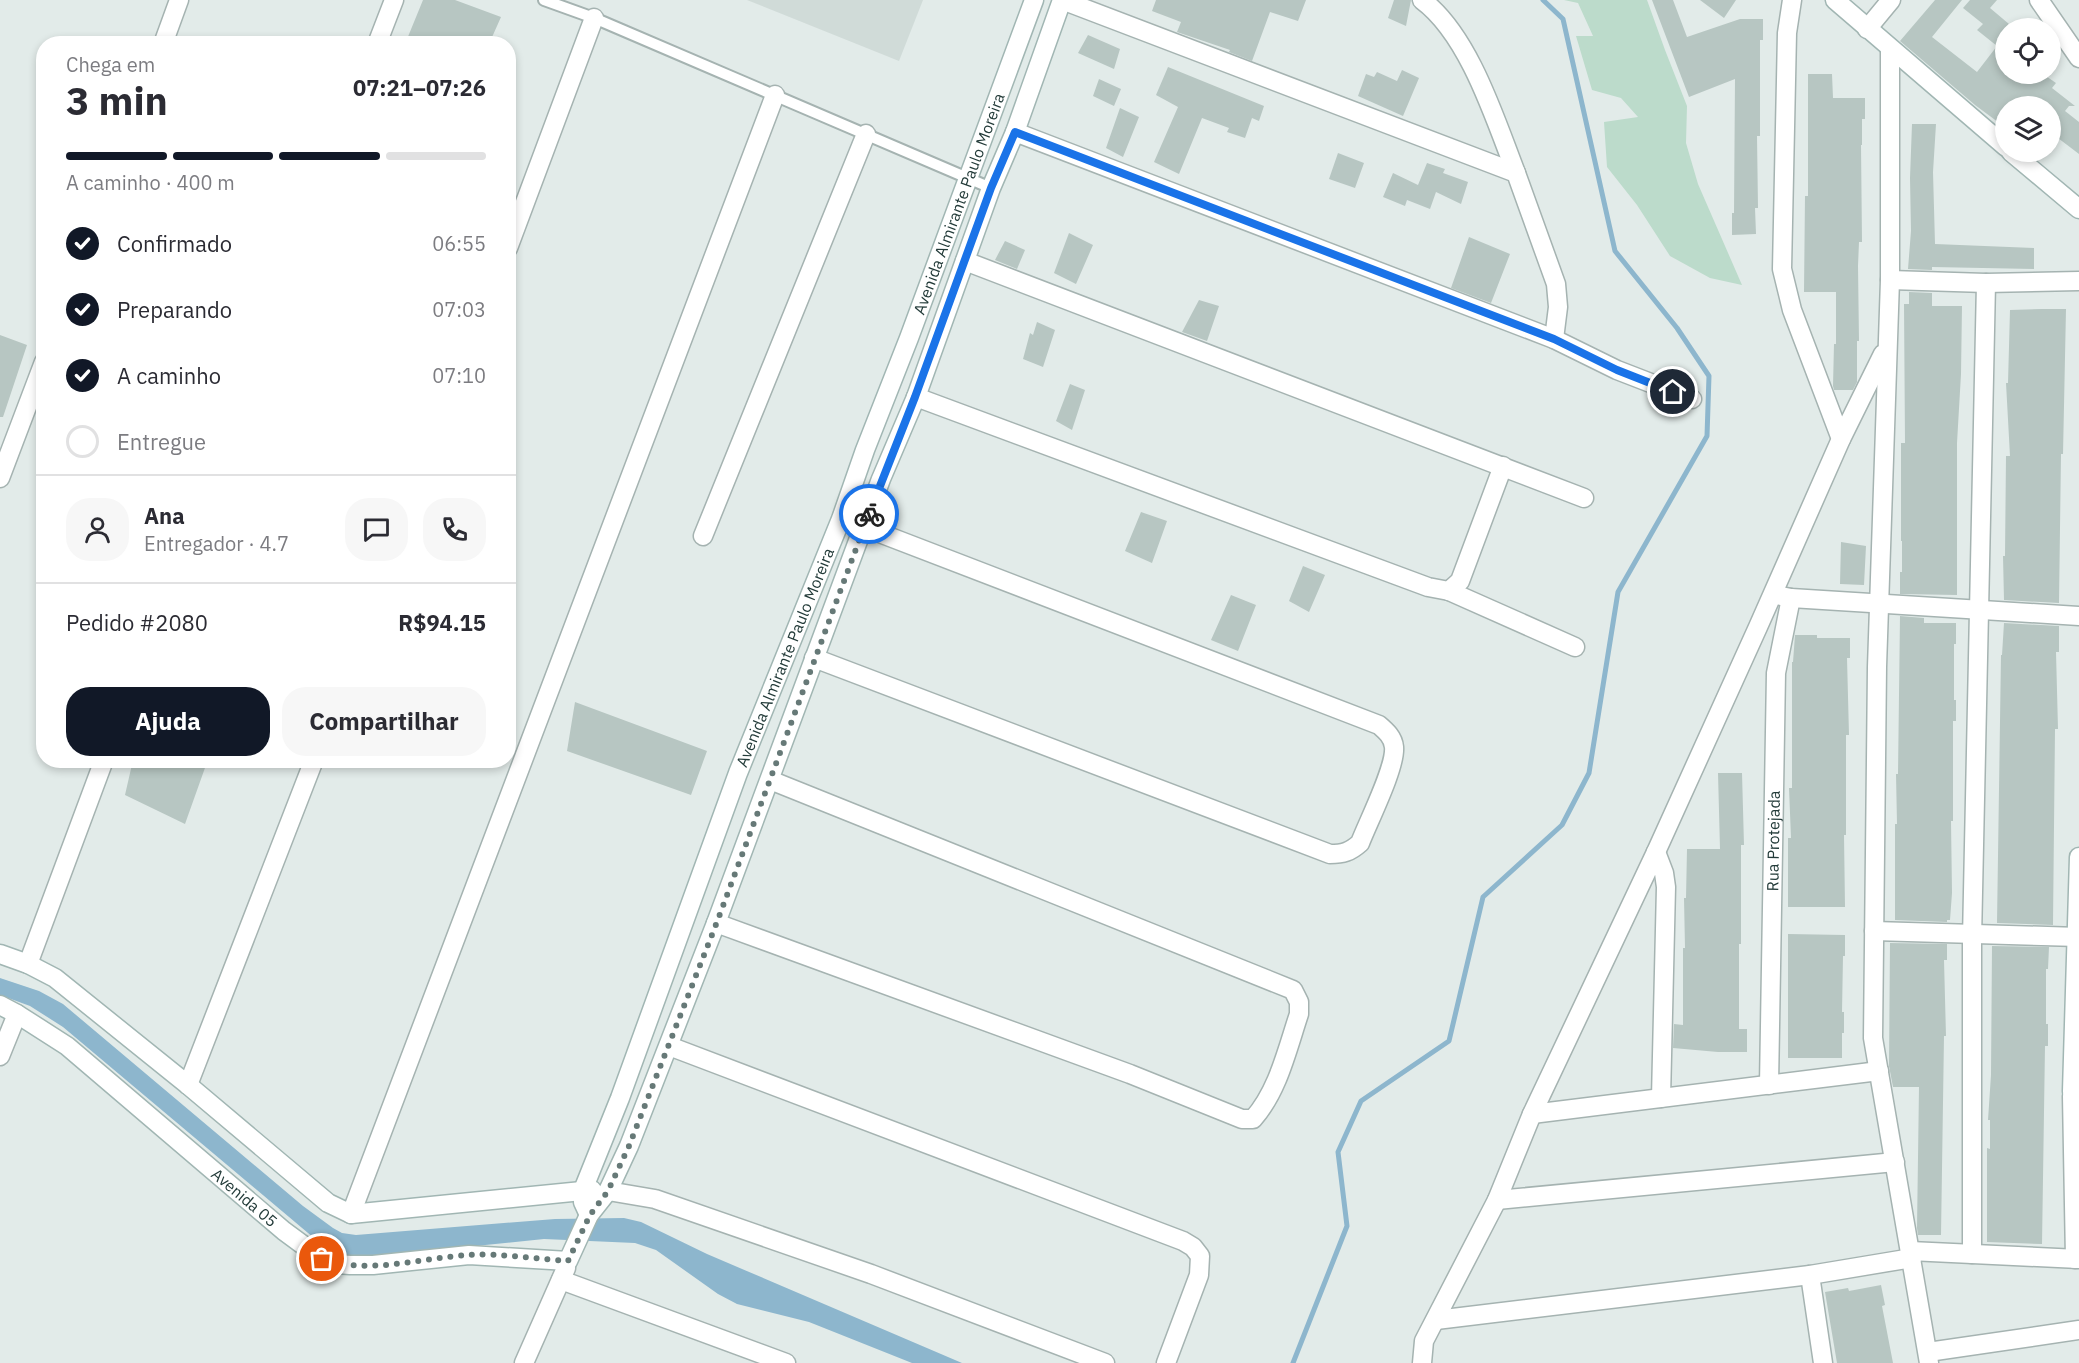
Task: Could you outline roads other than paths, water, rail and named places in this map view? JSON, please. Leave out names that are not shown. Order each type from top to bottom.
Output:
[{"type":"street","points":[[166,36],[179,0]]},
{"type":"street","points":[[380,36],[394,0]]},
{"type":"street","name":"Avenida Almirante Paulo Moreira","points":[[583,1190],[620,1098],[738,773],[841,519],[1034,0]]},
{"type":"street","points":[[1062,0],[1516,173]]},
{"type":"street","name":"Avenida Almirante Paulo Moreira","points":[[524,1363],[589,1217],[608,1191],[629,1146],[669,1046],[881,479],[915,397],[991,188],[1015,132],[1062,0]]},
{"type":"street","points":[[1422,0],[1454,35],[1478,77],[1516,173],[1556,284],[1558,307],[1554,339]]},
{"type":"street","points":[[1792,0],[1787,33],[1782,269],[1792,310],[1841,439]]},
{"type":"street","points":[[1835,0],[1995,138]]},
{"type":"street","points":[[1867,29],[1891,0]]},
{"type":"street","points":[[2039,0],[2079,58]]},
{"type":"street","points":[[516,227],[594,18]]},
{"type":"street","points":[[1890,49],[1890,280],[1879,604],[1874,1038],[1929,1357],[2079,1330]]},
{"type":"street","points":[[351,1214],[775,95]]},
{"type":"street","points":[[1015,132],[1554,339],[1617,370],[1692,399]]},
{"type":"street","points":[[703,536],[866,134]]},
{"type":"street","points":[[2023,162],[2079,209]]},
{"type":"street","points":[[965,261],[1584,498]]},
{"type":"street","points":[[1890,280],[1986,283],[2079,281]]},
{"type":"street","points":[[1972,1254],[1972,934],[1986,283]]},
{"type":"street","points":[[1422,1363],[1424,1341],[1497,1200],[1532,1114],[1656,852],[1782,596],[1841,439],[1887,347]]},
{"type":"street","points":[[0,478],[36,383]]},
{"type":"street","points":[[915,397],[1428,587],[1449,591],[1575,647]]},
{"type":"street","points":[[1449,591],[1460,581],[1503,466]]},
{"type":"street","points":[[814,658],[1330,854],[1343,854],[1360,843],[1394,760],[1394,744],[1389,733],[1379,725],[864,527]]},
{"type":"street","points":[[1782,596],[2079,616]]},
{"type":"street","name":"Rua Protejada","points":[[1769,1085],[1776,673],[1782,596]]},
{"type":"street","points":[[28,964],[101,768]]},
{"type":"street","points":[[188,1085],[311,768]]},
{"type":"street","points":[[717,922],[1130,1074],[1242,1119],[1253,1119],[1262,1109],[1273,1089],[1299,1014],[1299,1002],[1293,990],[770,780]]},
{"type":"street","points":[[1656,852],[1664,873],[1666,887],[1661,1098]]},
{"type":"street","points":[[1436,1320],[1810,1275],[1911,1255],[1972,1254],[2077,1259],[2072,1091],[2079,857]]},
{"type":"street","points":[[1874,931],[2078,937]]},
{"type":"street","points":[[0,954],[28,964],[55,978],[188,1085],[328,1203],[351,1214],[583,1190],[608,1191],[655,1199],[871,1275],[1105,1363]]},
{"type":"street","name":"Avenida 05","points":[[0,1005],[67,1046],[284,1231],[322,1259],[337,1264],[373,1265],[469,1255],[572,1255]]},
{"type":"street","points":[[0,1056],[17,1014]]},
{"type":"street","points":[[669,1046],[1183,1241],[1193,1247],[1200,1256],[1199,1275],[1166,1363]]},
{"type":"street","points":[[1532,1114],[1879,1071]]},
{"type":"street","points":[[2072,1091],[2079,1113]]},
{"type":"street","points":[[1497,1200],[1895,1162]]},
{"type":"street","points":[[583,1190],[583,1202],[589,1217]]},
{"type":"street","points":[[1810,1275],[1823,1363]]},
{"type":"street","points":[[561,1280],[786,1363]]},
{"type":"lane","points":[[544,0],[594,18],[991,188]]},
{"type":"water","points":[[0,978],[39,991],[63,1004],[303,1206],[342,1233],[356,1235],[555,1219],[624,1218],[641,1222],[707,1254],[962,1363],[912,1363],[809,1322],[737,1304],[718,1294],[656,1250],[635,1243],[544,1239],[367,1257],[345,1257],[327,1249],[63,1027],[30,1006],[0,995]]},
{"type":"waterway","points":[[1293,1363],[1347,1226],[1338,1152],[1361,1101],[1449,1041],[1483,897],[1562,825],[1589,773],[1618,592],[1707,436],[1709,376],[1677,328],[1615,251],[1563,19],[1543,0]]}]
